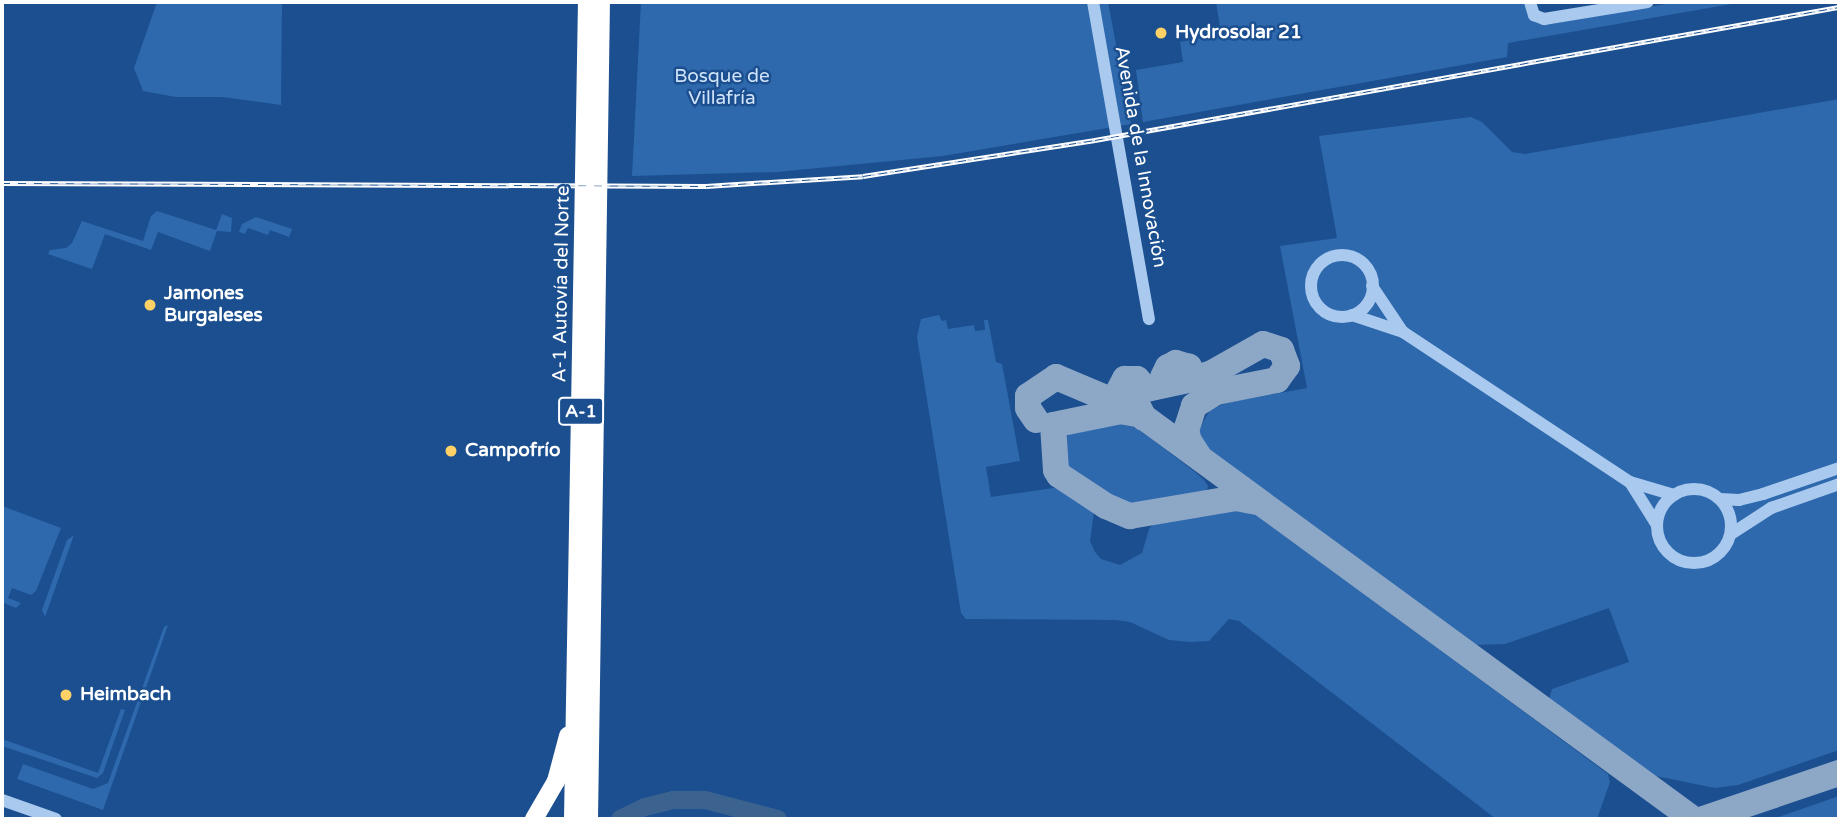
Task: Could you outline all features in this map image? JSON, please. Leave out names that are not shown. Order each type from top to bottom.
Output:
[{"type":"highway","name":"A-1 Autovía del Norte","points":[[573,819],[587,2]]},
{"type":"highway","name":"A-1 Autovía del Norte","points":[[589,819],[601,2]]},
{"type":"highway","points":[[534,819],[556,781],[567,741],[572,548],[580,509]]},
{"type":"street","name":"Avenida de la Innovación","points":[[1093,2],[1149,319]]},
{"type":"street","points":[[1530,2],[1534,15],[1544,19],[1648,2]]},
{"type":"street","points":[[1403,332],[1372,286],[1368,270],[1353,257],[1333,257],[1316,269],[1311,288],[1319,307],[1336,316],[1352,315],[1403,332],[1630,482],[1675,495]]},
{"type":"street","points":[[1352,315],[1370,299],[1372,286]]},
{"type":"street","points":[[1657,525],[1665,503],[1675,495],[1698,489],[1720,499],[1739,500],[1839,468]]},
{"type":"street","points":[[1630,482],[1657,525],[1664,548],[1673,557],[1696,564],[1719,554],[1731,534],[1771,508],[1839,484]]},
{"type":"street","points":[[1720,499],[1731,521],[1731,534]]},
{"type":"street","points":[[2,800],[56,819]]},
{"type":"green space","points":[[157,2],[282,2],[281,105],[222,97],[176,97],[143,91],[134,68]]},
{"type":"green space","name":"Bosque de Villafría","points":[[641,2],[1108,2],[1131,124],[943,156],[777,172],[632,176]]},
{"type":"green space","points":[[1216,2],[1525,2],[1533,21],[1551,24],[1676,2],[1743,2],[1508,43],[1507,57],[1143,122],[1136,70],[1183,62],[1180,42],[1221,34]]},
{"type":"green space","points":[[1839,99],[1839,750],[1738,785],[1715,788],[1646,774],[1548,703],[1552,689],[1629,662],[1609,608],[1505,644],[1471,645],[1208,451],[1201,443],[1198,431],[1210,410],[1226,403],[1307,388],[1280,246],[1337,238],[1319,136],[1471,117],[1482,122],[1512,152],[1525,154]]},
{"type":"green space","points":[[157,211],[216,230],[222,214],[232,218],[231,232],[217,231],[210,251],[158,232],[151,250],[105,234],[92,269],[48,254],[50,250],[66,248],[72,243],[82,221],[143,241],[151,216]]},
{"type":"green space","points":[[256,217],[292,229],[289,237],[270,230],[268,235],[248,228],[245,234],[239,232],[242,224]]},
{"type":"green space","points":[[939,315],[942,321],[946,320],[948,329],[974,325],[975,331],[985,330],[984,320],[988,320],[996,362],[1002,364],[1020,461],[986,467],[991,497],[1060,487],[1094,512],[1090,541],[1095,552],[1101,559],[1120,565],[1142,553],[1149,529],[1154,523],[1240,508],[1251,511],[1608,774],[1610,782],[1597,819],[1496,819],[1239,621],[1229,619],[1209,641],[1190,642],[1169,640],[1130,622],[1116,620],[966,619],[961,613],[917,337],[921,319]]},
{"type":"green space","points":[[1115,423],[1137,428],[1195,472],[1208,486],[1206,493],[1201,497],[1128,507],[1077,478],[1069,471],[1064,443],[1066,437],[1073,431]]},
{"type":"green space","points":[[2,506],[61,528],[36,591],[31,595],[12,588],[8,598],[21,603],[16,608],[2,602]]},
{"type":"green space","points":[[74,535],[45,617],[42,610],[67,540]]},
{"type":"green space","points":[[168,625],[103,810],[17,779],[23,764],[93,789],[108,783],[164,627]]},
{"type":"green space","points":[[121,709],[125,710],[103,773],[97,778],[2,746],[2,739],[98,773]]},
{"type":"green space","points":[[1839,796],[1839,819],[1773,819]]},
{"type":"waterway","points":[[620,819],[645,807],[673,800],[705,800],[778,819]]},
{"type":"taxiway","points":[[1144,418],[1136,402],[1138,395],[1145,389],[1210,374],[1263,344],[1281,350],[1287,366],[1277,380],[1216,392],[1194,406],[1186,430],[1189,441],[1200,458]]},
{"type":"taxiway","points":[[1134,410],[1121,401],[1118,392],[1125,379],[1137,379],[1146,389],[1193,379],[1189,367],[1176,363],[1168,367],[1163,377]]},
{"type":"taxiway","points":[[1036,420],[1028,408],[1028,396],[1056,377],[1134,410],[1693,819]]},
{"type":"taxiway","points":[[1136,414],[1121,411],[1053,425],[1056,470],[1059,475],[1106,506],[1130,516],[1236,498],[1256,502]]},
{"type":"taxiway","points":[[1703,819],[1839,773]]},
{"type":"railway","points":[[2,183],[706,186],[863,176],[1095,140],[1839,7]]},
{"type":"place","name":"Hydrosolar 21","points":[[1161,33]]},
{"type":"place","name":"Jamones Burgaleses","points":[[150,305]]},
{"type":"place","name":"Campofrío","points":[[451,451]]},
{"type":"place","name":"Heimbach","points":[[66,695]]}]
